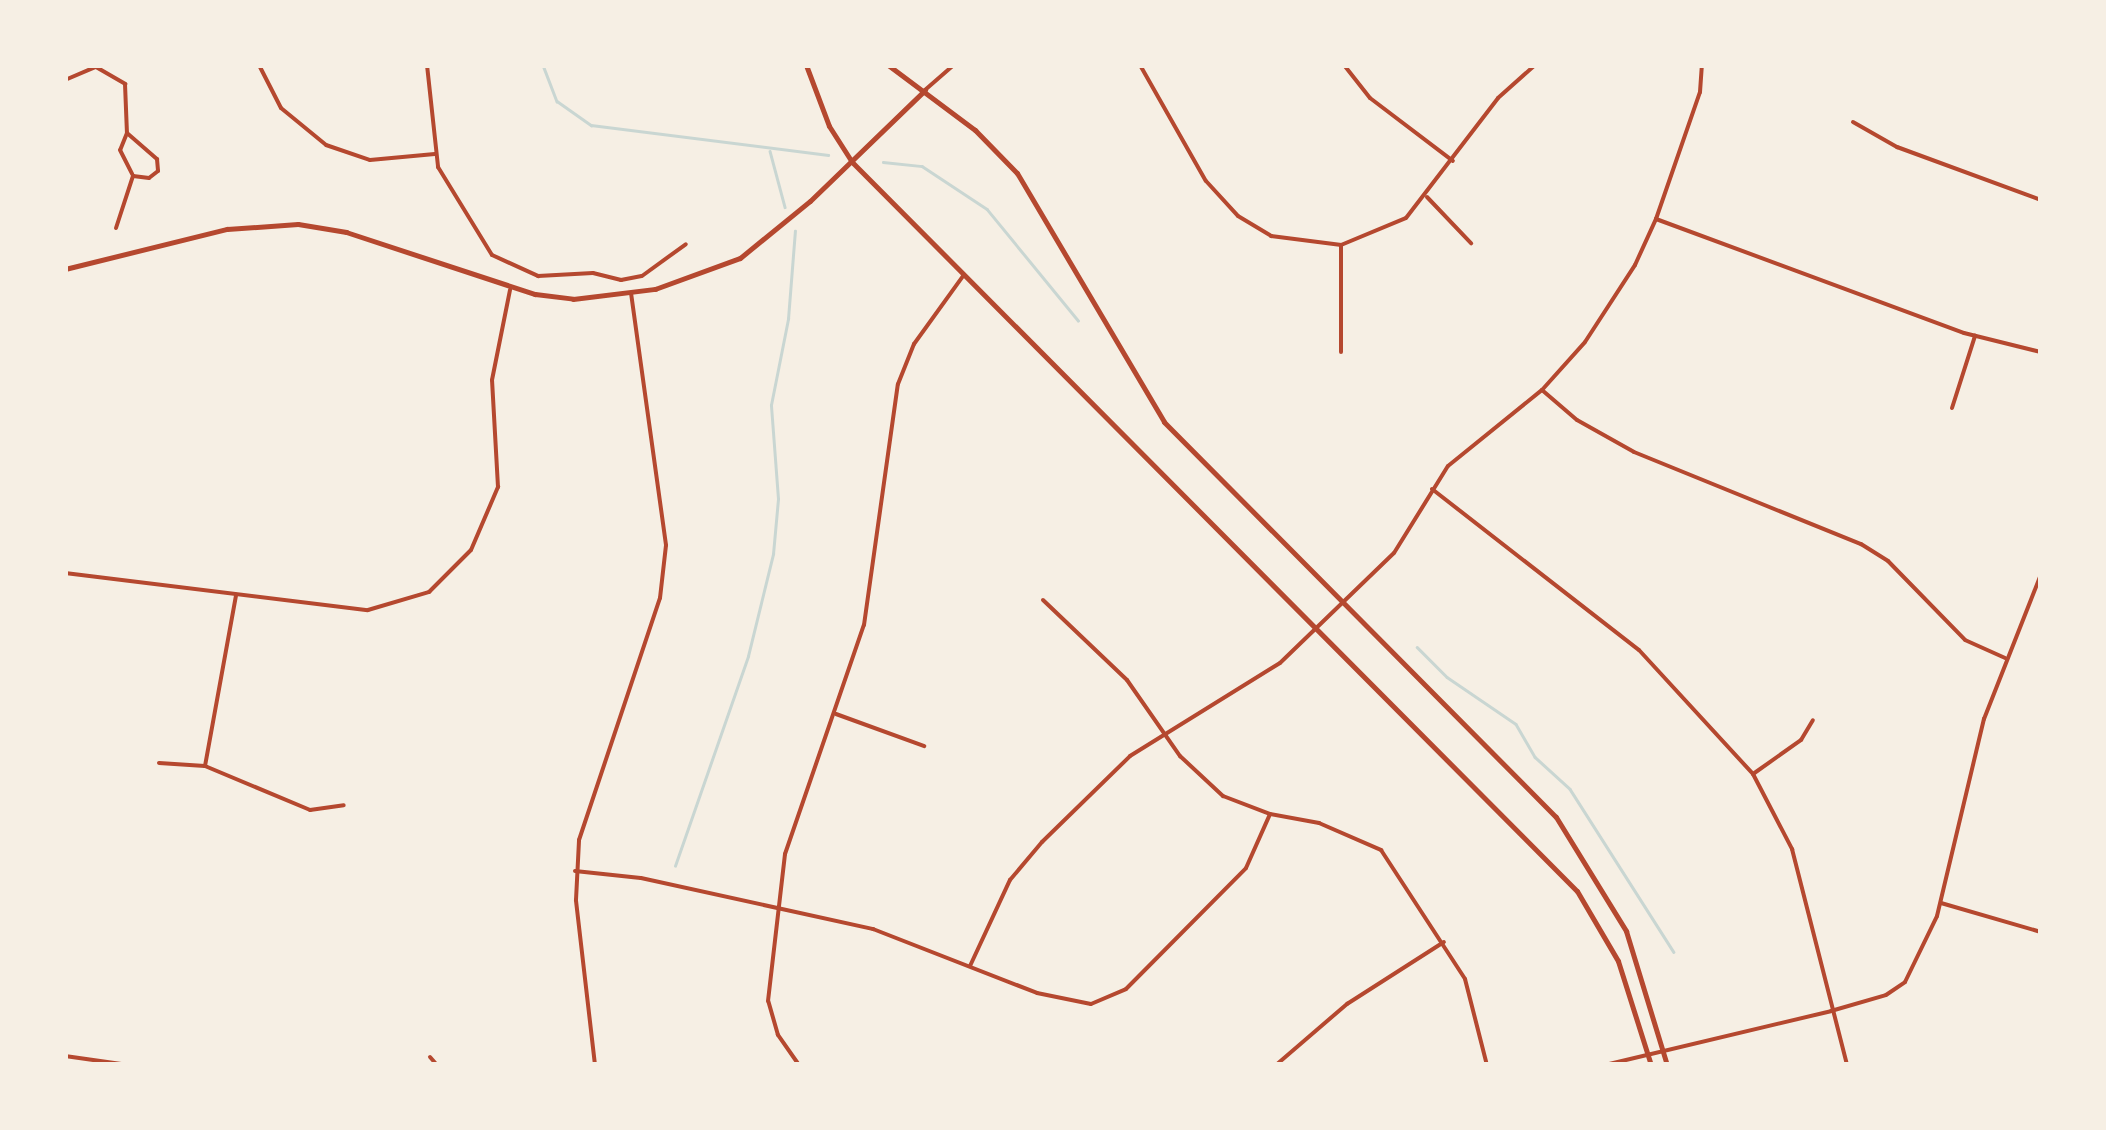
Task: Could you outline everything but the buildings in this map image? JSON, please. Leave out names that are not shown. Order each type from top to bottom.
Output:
[{"type":"street","points":[[259,65],[280,108],[326,145],[370,160],[434,154]]},
{"type":"street","points":[[428,65],[434,154],[474,234],[515,268],[538,276],[593,273],[621,280],[642,276],[686,244]]},
{"type":"street","points":[[806,65],[829,126],[852,162],[1578,891],[1618,961],[1651,1065]]},
{"type":"street","points":[[888,65],[924,90],[1018,174],[1164,422],[1486,743],[1580,848],[1626,931],[1666,1065]]},
{"type":"street","points":[[65,269],[226,229],[298,224],[346,232],[510,290],[574,299],[632,294],[740,258],[852,162],[954,65]]},
{"type":"street","points":[[1140,65],[1206,182],[1238,216],[1271,236],[1341,246],[1406,218],[1427,197],[1498,98],[1535,65]]},
{"type":"street","points":[[1344,65],[1370,98],[1452,161]]},
{"type":"street","points":[[970,966],[1010,880],[1042,842],[1165,732],[1256,680],[1344,603],[1394,553],[1432,488],[1473,443],[1542,390],[1611,307],[1656,219],[1700,92],[1702,65]]},
{"type":"street","points":[[65,80],[78,70],[110,67],[130,98],[127,133],[120,150],[132,176],[116,228]]},
{"type":"street","points":[[1853,122],[1897,147],[2041,200]]},
{"type":"street","points":[[127,133],[157,159],[158,170],[148,178],[132,176]]},
{"type":"street","points":[[1427,197],[1471,243]]},
{"type":"street","points":[[1656,219],[1975,336],[2041,352]]},
{"type":"street","points":[[1341,246],[1342,352]]},
{"type":"street","points":[[798,1065],[778,1035],[768,1001],[777,906],[796,812],[836,714],[864,625],[898,384],[914,344],[964,276]]},
{"type":"street","points":[[65,573],[368,610],[405,602],[453,573],[480,536],[498,487],[492,380],[510,290]]},
{"type":"street","points":[[595,1065],[576,870],[590,799],[664,575],[663,507],[632,294]]},
{"type":"street","points":[[1952,408],[1975,336]]},
{"type":"street","points":[[1542,390],[1577,420],[1634,452],[1861,544],[1888,561],[1965,640],[2005,658]]},
{"type":"street","points":[[1432,488],[1639,650],[1753,774],[1792,849],[1847,1065]]},
{"type":"street","points":[[1605,1065],[1831,1011],[1886,995],[1905,982],[1941,902],[2005,658],[2041,574]]},
{"type":"street","points":[[204,766],[236,595]]},
{"type":"street","points":[[1043,600],[1127,680],[1198,776],[1223,796],[1270,814],[1319,823],[1381,850],[1466,979],[1488,1065]]},
{"type":"street","points":[[836,714],[924,746]]},
{"type":"street","points":[[1753,774],[1801,740],[1813,720]]},
{"type":"street","points":[[159,763],[204,766],[310,810],[344,805]]},
{"type":"street","points":[[576,870],[777,906],[873,929],[1074,1004],[1108,1000],[1246,868],[1270,814]]},
{"type":"street","points":[[1941,902],[2041,932]]},
{"type":"street","points":[[1276,1065],[1348,1004],[1444,942]]},
{"type":"street","points":[[65,1056],[128,1065]]},
{"type":"street","points":[[430,1058],[437,1065]]},
{"type":"waterway","points":[[543,65],[557,101],[591,125],[828,155]]},
{"type":"waterway","points":[[770,151],[785,207]]},
{"type":"waterway","points":[[883,162],[922,166],[987,209],[1078,320]]},
{"type":"waterway","points":[[675,866],[748,656],[773,554],[778,499],[771,405],[788,319],[795,231]]},
{"type":"waterway","points":[[1417,647],[1447,677],[1516,724],[1535,757],[1570,789],[1674,952]]}]
